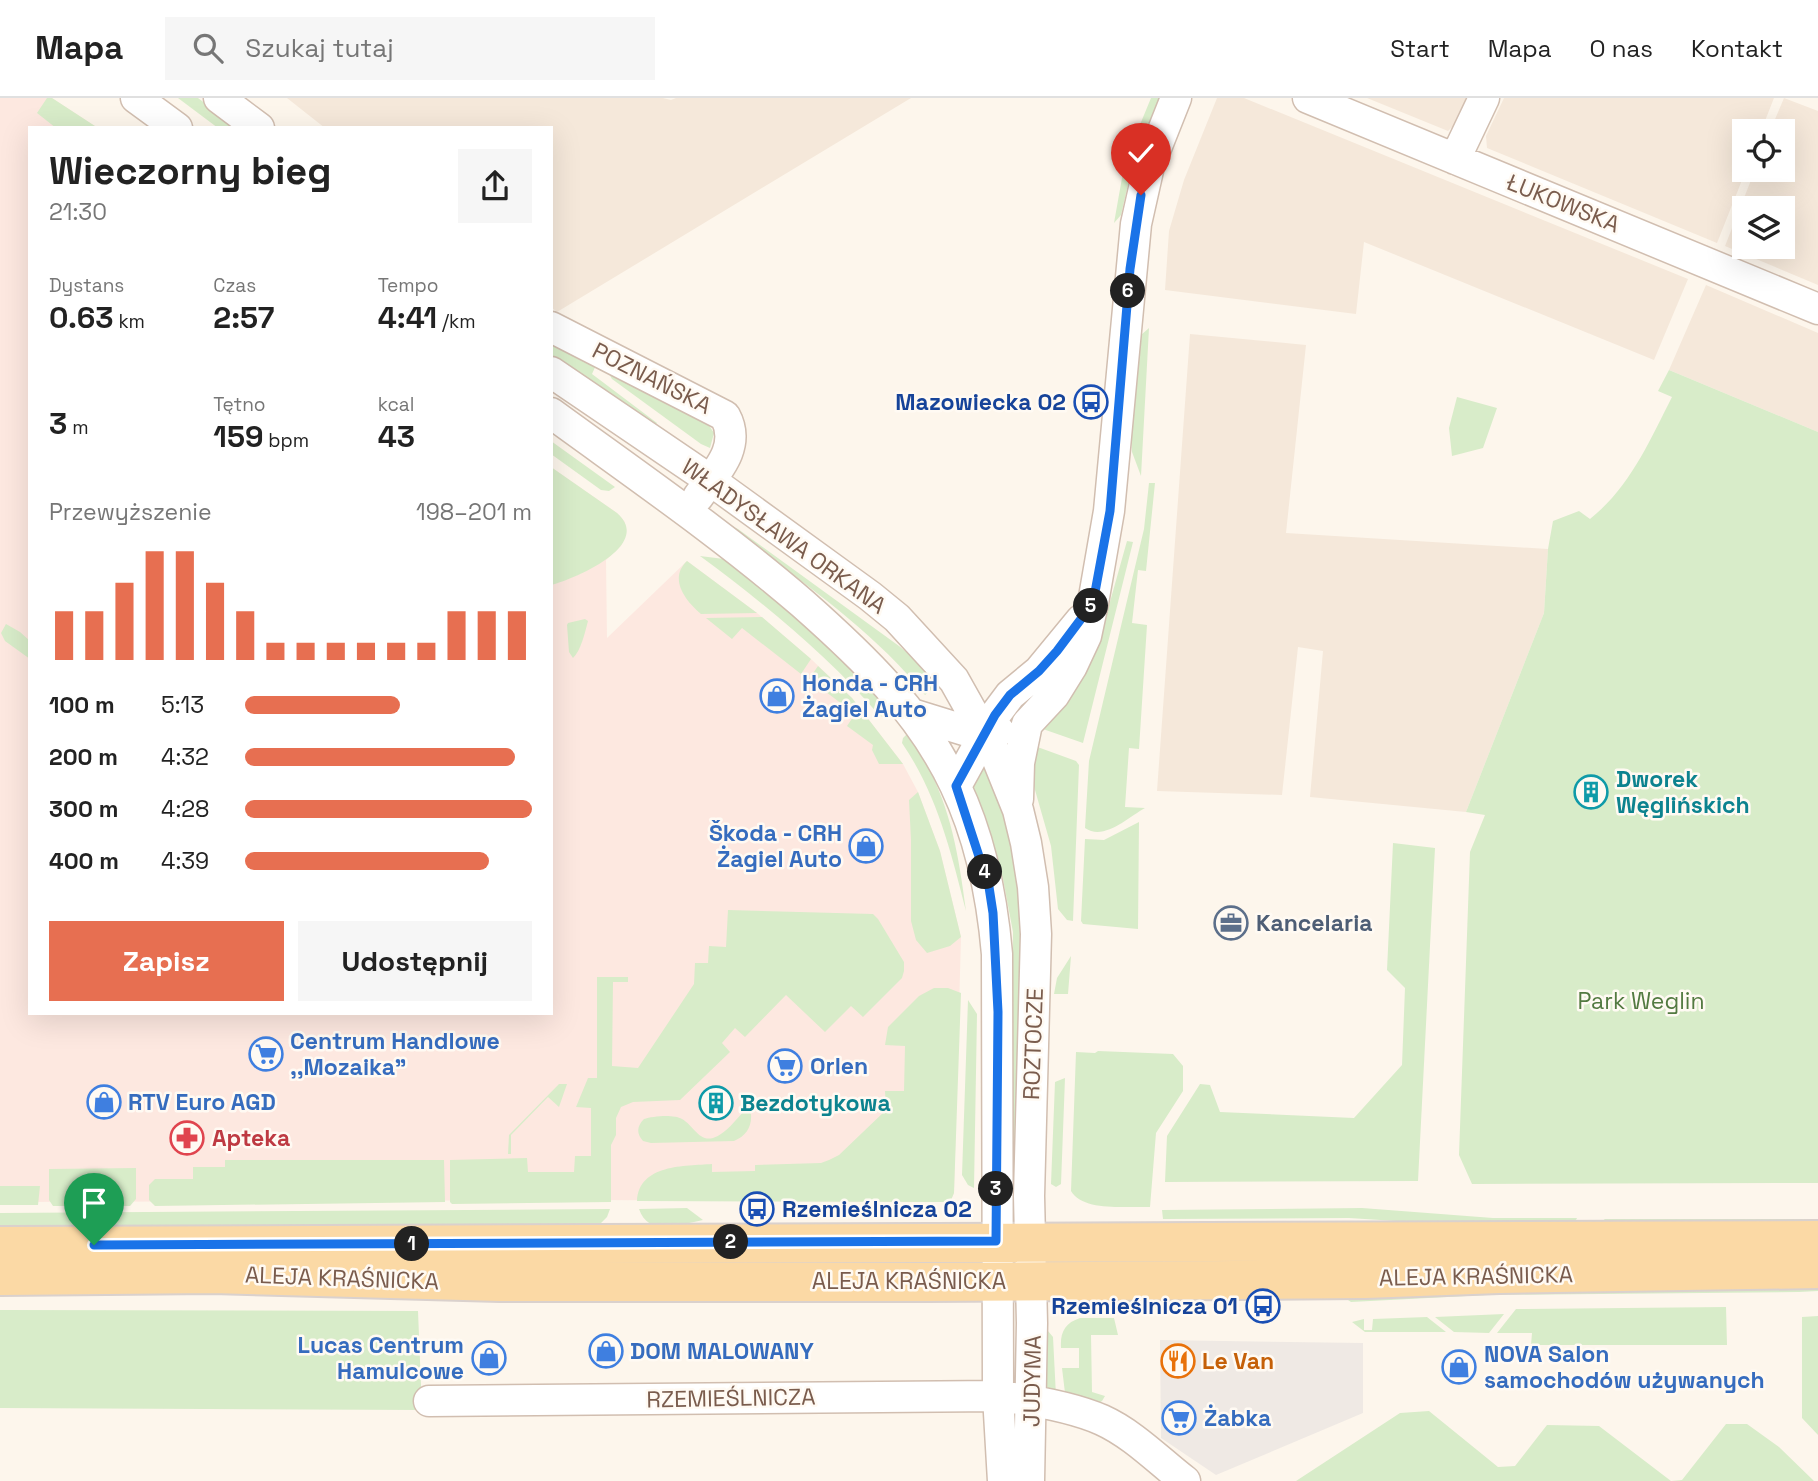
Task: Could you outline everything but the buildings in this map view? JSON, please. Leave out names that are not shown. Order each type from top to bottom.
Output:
[{"type":"main road","name":"ALEJA KRAŚNICKA","points":[[0,1246],[1818,1240]]},
{"type":"main road","name":"ALEJA KRAŚNICKA","points":[[0,1276],[213,1274],[513,1282],[1340,1279],[1818,1269]]},
{"type":"street","points":[[135,98],[174,126]]},
{"type":"street","points":[[219,98],[256,126]]},
{"type":"street","points":[[912,713],[951,727],[985,732],[1027,724],[1054,695],[1086,636],[1110,511],[1136,224],[1149,166],[1176,98]]},
{"type":"street","name":"ŁUKOWSKA","points":[[1308,98],[1818,309]]},
{"type":"street","points":[[1455,159],[1484,98]]},
{"type":"street","name":"POZNAŃSKA","points":[[553,328],[725,416],[731,427],[732,442],[722,463],[687,511]]},
{"type":"street","name":"WŁADYSŁAWA ORKANA","points":[[553,373],[710,480],[870,596],[922,643],[954,680],[985,732]]},
{"type":"street","name":"WŁADYSŁAWA ORKANA","points":[[553,414],[687,511],[848,643],[889,685],[912,713],[936,750]]},
{"type":"street","points":[[956,786],[985,732],[1010,695],[1039,671],[1093,603]]},
{"type":"street","points":[[954,680],[1010,695]]},
{"type":"street","name":"ROZTOCZE","points":[[1018,810],[1019,763],[1027,724]]},
{"type":"street","name":"ROZTOCZE","points":[[985,732],[1018,810],[1033,887],[1035,934],[1029,1196],[1013,1241]]},
{"type":"street","name":"ROZTOCZE","points":[[936,750],[956,786],[989,887],[993,913],[1014,1280]]},
{"type":"street","name":"JUDYMA","points":[[1003,1481],[998,1396],[1014,1280]]},
{"type":"street","name":"JUDYMA","points":[[1014,1280],[1032,1400],[1029,1481]]},
{"type":"street","name":"RZEMIEŚLNICZA","points":[[429,1401],[998,1396],[1032,1400],[1102,1420],[1185,1481]]},
{"type":"shaded area","points":[[0,98],[52,98],[95,126],[28,126],[28,1015],[553,1015],[553,468],[617,513],[625,522],[621,546],[606,560],[607,638],[687,561],[757,613],[811,659],[852,698],[903,764],[918,792],[940,851],[961,937],[954,1193],[951,1200],[944,1202],[0,1202]]},
{"type":"shaded area","points":[[287,98],[911,98],[557,312],[553,309],[553,126],[322,126]]},
{"type":"shaded area","points":[[1217,98],[1244,98],[1688,279],[1654,360],[1364,242],[1356,314],[1165,290],[1169,231],[1184,180]]},
{"type":"shaded area","points":[[1367,98],[1466,98],[1454,125],[1448,131]]},
{"type":"shaded area","points":[[1504,98],[1774,98],[1766,119],[1732,119],[1732,182],[1741,182],[1736,196],[1732,196],[1732,205],[1717,243],[1487,148],[1486,136]]},
{"type":"shaded area","points":[[1784,98],[1818,111],[1818,285],[1756,259],[1795,259],[1795,196],[1745,196],[1750,182],[1795,182],[1795,119],[1775,119]]},
{"type":"shaded area","points":[[1732,228],[1732,249],[1725,246]]},
{"type":"shaded area","points":[[1706,285],[1818,333],[1818,432],[1669,370]]},
{"type":"shaded area","points":[[1190,334],[1306,345],[1286,533],[1548,549],[1544,613],[1466,812],[1310,797],[1323,651],[1298,647],[1282,795],[1157,791]]},
{"type":"shaded area","points":[[1160,1340],[1363,1343],[1363,1413],[1216,1475],[1161,1438]]},
{"type":"green space","points":[[47,98],[52,98],[95,126],[53,126],[37,113]]},
{"type":"green space","points":[[178,98],[198,98],[235,126],[215,126]]},
{"type":"green space","points":[[1151,98],[1160,98],[1133,162],[1121,215],[1114,223],[1125,161]]},
{"type":"green space","points":[[1149,328],[1141,476],[1132,452],[1131,434],[1139,341]]},
{"type":"green space","points":[[553,340],[597,363],[592,374],[657,423],[654,427],[553,356]]},
{"type":"green space","points":[[611,369],[706,421],[714,433],[710,448],[612,379],[609,374]]},
{"type":"green space","name":"Park Weglin","points":[[1669,370],[1818,432],[1818,1183],[1472,1184],[1459,1155],[1470,852],[1485,815],[1466,812],[1544,613],[1548,549],[1553,521],[1579,511],[1590,519],[1616,493],[1637,463],[1672,397],[1658,391]]},
{"type":"green space","points":[[1457,397],[1497,408],[1483,448],[1452,456],[1449,428]]},
{"type":"green space","points":[[553,442],[615,487],[609,491],[601,490],[553,455]]},
{"type":"green space","points":[[553,468],[617,513],[626,525],[626,537],[607,559],[553,584]]},
{"type":"green space","points":[[1149,483],[1155,483],[1146,571],[1138,570],[1132,623],[1147,625],[1139,749],[1129,748],[1125,807],[1145,808],[1115,827],[1100,832],[1092,831],[1085,828],[1089,761],[1144,529]]},
{"type":"green space","points":[[722,521],[738,529],[899,646],[924,667],[938,684],[925,695],[903,669],[854,623]]},
{"type":"green space","points":[[1127,541],[1133,542],[1083,743],[1040,728],[1101,634]]},
{"type":"green space","points":[[700,556],[724,559],[752,579],[856,672],[894,714],[888,718],[880,716],[839,672],[794,631]]},
{"type":"green space","points":[[687,561],[757,613],[701,614],[685,596],[679,582],[679,575]]},
{"type":"green space","points":[[762,617],[811,659],[801,674],[742,628],[732,639],[706,618]]},
{"type":"green space","points":[[585,619],[588,621],[584,636],[573,658],[569,652],[567,625]]},
{"type":"green space","points":[[6,624],[28,639],[28,658],[5,641],[1,633]]},
{"type":"green space","points":[[818,666],[852,698],[903,764],[879,764],[872,750],[873,745],[847,726],[855,714],[809,679]]},
{"type":"green space","points":[[908,733],[942,797],[959,863],[966,911],[934,803],[902,743]]},
{"type":"green space","points":[[1032,745],[1076,761],[1079,765],[1073,921],[1067,920],[1058,909],[1051,846],[1031,776]]},
{"type":"green space","points":[[984,757],[1009,830],[1019,891],[1021,936],[1018,1190],[1010,1190],[1013,932],[1003,879],[971,784]]},
{"type":"green space","points":[[918,792],[940,851],[961,937],[950,946],[927,953],[916,940],[911,921],[909,800]]},
{"type":"green space","points":[[1139,822],[1138,929],[1083,924],[1085,839],[1104,840]]},
{"type":"green space","points":[[1393,843],[1435,848],[1418,1181],[1165,1182],[1167,1136],[1200,1084],[1210,1085],[1220,1112],[1354,1118],[1402,1065],[1405,988],[1387,970]]},
{"type":"green space","points":[[728,910],[873,914],[904,962],[902,978],[863,1017],[851,1006],[825,1032],[786,995],[745,1037],[735,1028],[722,1043],[730,1052],[680,1100],[633,1102],[621,1107],[616,1118],[616,1135],[611,1145],[611,1202],[452,1204],[450,1160],[527,1158],[528,1172],[574,1172],[575,1156],[591,1156],[591,1108],[576,1107],[588,1078],[597,1078],[597,977],[628,977],[628,982],[613,982],[612,1066],[638,1068],[694,984],[695,963],[708,963],[709,946],[726,947]]},
{"type":"green space","points":[[1071,956],[1068,994],[1054,994],[1057,978]]},
{"type":"green space","points":[[934,988],[948,988],[961,993],[954,1193],[951,1200],[637,1201],[646,1180],[665,1169],[712,1164],[712,1172],[755,1171],[755,1165],[821,1163],[839,1155],[886,1110],[885,1091],[904,1091],[905,1046],[885,1045],[888,1027],[919,996]]},
{"type":"green space","points":[[968,1000],[977,1014],[974,1188],[968,1185],[962,1175]]},
{"type":"green space","points":[[1076,1052],[1173,1054],[1183,1066],[1183,1091],[1156,1133],[1150,1207],[1095,1205],[1077,1198],[1071,1191]]},
{"type":"green space","points":[[1065,1078],[1061,1184],[1056,1187],[1051,1184],[1055,1082]]},
{"type":"green space","points":[[559,1084],[567,1084],[559,1107],[548,1097],[511,1135],[511,1154],[508,1154],[509,1135]]},
{"type":"green space","points":[[746,1109],[751,1114],[749,1127],[745,1134],[734,1141],[651,1143],[643,1141],[638,1132],[644,1119],[669,1116],[682,1119],[704,1138],[713,1138],[727,1129]]},
{"type":"green space","points":[[225,1160],[444,1160],[445,1202],[155,1206],[149,1200],[149,1185],[155,1179],[193,1179],[193,1167],[225,1167]]},
{"type":"green space","points":[[136,1168],[136,1199],[130,1206],[53,1206],[49,1200],[49,1169]]},
{"type":"green space","points":[[0,1186],[40,1186],[38,1205],[0,1205]]},
{"type":"green space","points":[[687,1208],[703,1220],[676,1226],[658,1226],[650,1224],[639,1209]]},
{"type":"green space","points":[[1362,1208],[1493,1218],[1577,1218],[1575,1222],[1475,1226],[1349,1218],[1163,1219],[1162,1210]]},
{"type":"green space","points":[[610,1209],[607,1217],[597,1227],[0,1231],[0,1213]]},
{"type":"green space","points":[[1604,1219],[1818,1219],[1818,1229],[1606,1222]]},
{"type":"green space","points":[[1818,1281],[1818,1291],[1799,1292],[1486,1295],[1351,1302],[1345,1298]]},
{"type":"green space","points":[[1117,1293],[1173,1300],[1172,1305],[1167,1308],[1116,1308],[1107,1299]]},
{"type":"green space","points":[[1726,1307],[1727,1345],[1531,1345],[1532,1333],[1497,1333],[1516,1309]]},
{"type":"green space","points":[[0,1310],[418,1311],[422,1410],[0,1408]]},
{"type":"green space","points":[[1504,1314],[1489,1333],[1454,1332],[1435,1317]]},
{"type":"green space","points":[[1818,1316],[1818,1435],[1802,1418],[1802,1317]]},
{"type":"green space","points":[[1427,1317],[1446,1332],[1365,1332],[1352,1322],[1364,1319],[1364,1330],[1372,1330],[1373,1319]]},
{"type":"green space","points":[[1080,1318],[1114,1318],[1118,1335],[1091,1335],[1092,1392],[1105,1396],[1097,1404],[1065,1393],[1062,1368],[1079,1368],[1079,1348],[1061,1348],[1061,1337],[1067,1325]]},
{"type":"green space","points":[[1048,1331],[1053,1337],[1056,1396],[1045,1385],[1042,1332]]},
{"type":"green space","points":[[1429,1411],[1498,1467],[1515,1466],[1547,1425],[1599,1426],[1671,1481],[1296,1481],[1400,1413]]},
{"type":"green space","points":[[1726,1424],[1747,1424],[1779,1447],[1814,1481],[1671,1481],[1682,1480]]},
{"type":"place","name":"Mazowiecka 02","points":[[1091,402]]},
{"type":"place","name":"Honda - CRH Żagiel Auto","points":[[777,696]]},
{"type":"place","name":"Dworek Węglińskich","points":[[1591,792]]},
{"type":"place","name":"Škoda - CRH Żagiel Auto","points":[[866,846]]},
{"type":"place","name":"Kancelaria","points":[[1231,923]]},
{"type":"place","name":"Centrum Handlowe ,,Mozaika\"","points":[[266,1054]]},
{"type":"place","name":"Orlen","points":[[785,1066]]},
{"type":"place","name":"RTV Euro AGD","points":[[104,1102]]},
{"type":"place","name":"Bezdotykowa","points":[[716,1103]]},
{"type":"place","name":"Apteka","points":[[187,1138]]},
{"type":"place","name":"Rzemieślnicza 02","points":[[757,1209]]},
{"type":"place","name":"Rzemieślnicza 01","points":[[1263,1306]]},
{"type":"place","name":"DOM MALOWANY","points":[[606,1351]]},
{"type":"place","name":"Lucas Centrum Hamulcowe","points":[[489,1358]]},
{"type":"place","name":"Le Van","points":[[1178,1361]]},
{"type":"place","name":"NOVA Salon samochodów używanych","points":[[1459,1367]]},
{"type":"place","name":"Żabka","points":[[1179,1418]]},
{"type":"route","points":[[94,1245],[996,1241],[997,954],[989,887],[956,786],[995,715],[1010,695],[1039,671],[1057,651],[1093,603],[1110,511],[1130,269],[1141,195]]}]
